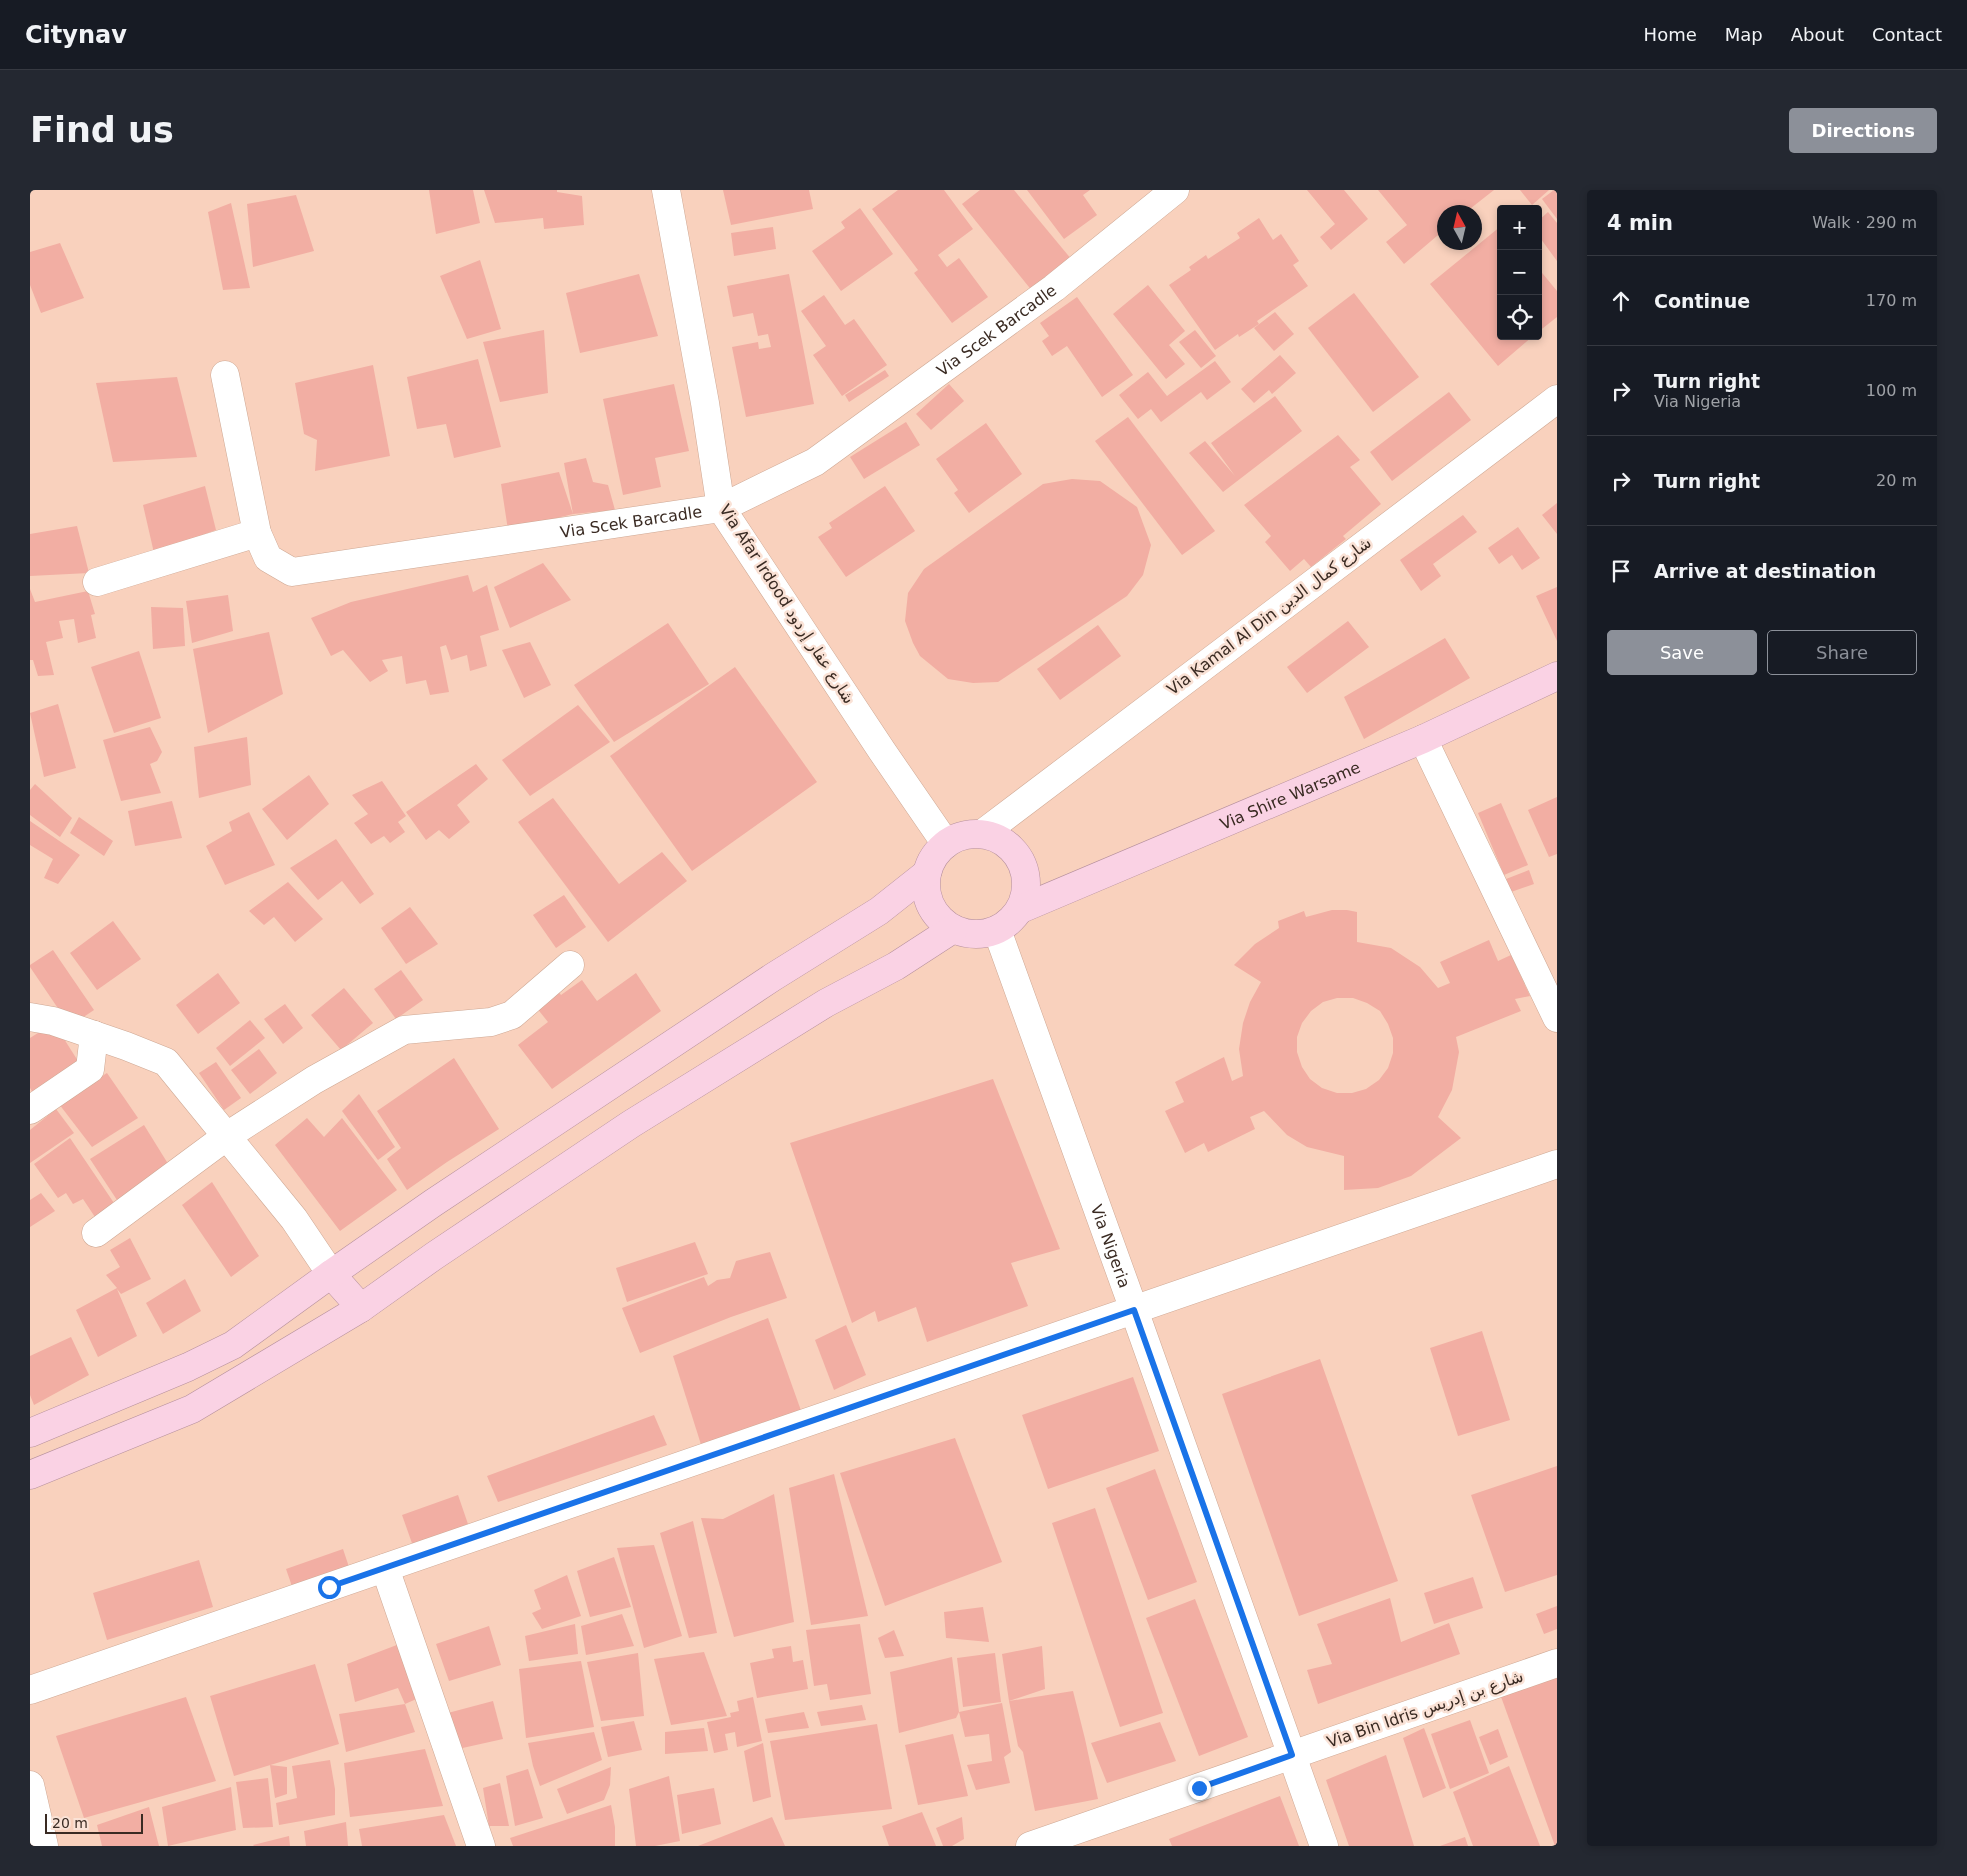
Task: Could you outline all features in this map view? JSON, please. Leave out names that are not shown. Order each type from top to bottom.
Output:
[{"type":"highway","name":"Via Shire Warsame","points":[[1021,909],[1423,739],[1557,676]]},
{"type":"highway","points":[[982,834],[998,838],[1012,848],[1022,861],[1027,877],[1026,893],[1021,909],[1011,921],[998,930],[983,934],[967,934],[953,929],[939,919],[930,905],[926,889],[927,873],[934,856],[946,844],[963,836],[982,834]]},
{"type":"highway","points":[[30,1433],[188,1367],[233,1345],[433,1203],[772,977],[879,911],[927,873]]},
{"type":"highway","points":[[30,1476],[192,1410],[361,1308],[434,1256],[631,1124],[826,1003],[896,966],[953,929]]},
{"type":"highway","points":[[331,1274],[361,1308]]},
{"type":"street","name":"Via Afar Irdood شارع عفار إردود","points":[[666,190],[721,508],[946,844]]},
{"type":"street","name":"Via Scek Barcadle","points":[[226,375],[257,533],[268,558],[292,572],[721,508],[815,462],[1054,288],[1176,190]]},
{"type":"street","name":"Via Kamal Al Din شارع كمال الدين","points":[[982,834],[1557,398]]},
{"type":"street","points":[[97,582],[257,533]]},
{"type":"street","points":[[1423,739],[1557,1018]]},
{"type":"street","name":"Via Nigeria","points":[[998,930],[1324,1846]]},
{"type":"street","points":[[96,1233],[227,1136],[314,1080],[404,1030],[491,1022],[512,1015],[570,966]]},
{"type":"street","points":[[30,1017],[53,1021],[166,1062],[294,1219],[331,1274]]},
{"type":"street","points":[[30,1110],[90,1069],[94,1035]]},
{"type":"street","points":[[30,1690],[1557,1164]]},
{"type":"street","points":[[385,1568],[482,1846]]},
{"type":"street","name":"Via Bin Idris شارع بن إدريس","points":[[1030,1846],[1557,1663]]},
{"type":"street","points":[[30,1785],[44,1846]]},
{"type":"building","points":[[429,190],[473,190],[480,223],[436,234]]},
{"type":"building","points":[[484,190],[557,190],[557,192],[582,196],[584,225],[544,229],[543,218],[495,223]]},
{"type":"building","points":[[723,190],[809,190],[813,209],[731,225]]},
{"type":"building","points":[[898,190],[944,190],[973,229],[938,255],[947,267],[959,258],[988,297],[952,323],[914,273],[918,270],[872,209]]},
{"type":"building","points":[[980,190],[1014,190],[1072,260],[1033,292],[962,204]]},
{"type":"building","points":[[1027,190],[1090,190],[1083,195],[1097,215],[1064,239]]},
{"type":"building","points":[[1307,190],[1344,190],[1368,219],[1331,250],[1320,237],[1335,224]]},
{"type":"building","points":[[1378,190],[1494,190],[1475,205],[1437,205],[1437,236],[1404,264],[1386,242],[1407,225]]},
{"type":"building","points":[[1520,190],[1549,190],[1532,205]]},
{"type":"building","points":[[1554,190],[1557,190],[1557,219],[1542,199]]},
{"type":"building","points":[[296,195],[314,251],[253,267],[247,204]]},
{"type":"building","points":[[231,203],[250,288],[223,290],[208,212]]},
{"type":"building","points":[[860,208],[893,254],[841,291],[812,251],[845,228],[841,222]]},
{"type":"building","points":[[1548,212],[1557,223],[1557,261],[1542,240],[1542,217]]},
{"type":"building","points":[[1259,218],[1273,240],[1281,234],[1299,261],[1293,265],[1308,286],[1257,321],[1259,324],[1239,337],[1238,334],[1215,350],[1169,285],[1191,270],[1189,267],[1206,255],[1208,259],[1240,238],[1237,233]]},
{"type":"building","points":[[773,227],[776,249],[734,256],[731,233]]},
{"type":"building","points":[[1497,229],[1497,340],[1528,340],[1498,366],[1430,284],[1472,250],[1482,250],[1482,242]]},
{"type":"building","points":[[60,243],[84,298],[41,313],[30,285],[30,252]]},
{"type":"building","points":[[480,260],[501,329],[467,339],[440,276]]},
{"type":"building","points":[[1542,273],[1557,291],[1557,317],[1542,329]]},
{"type":"building","points":[[639,274],[658,336],[580,353],[566,293]]},
{"type":"building","points":[[789,274],[814,404],[746,417],[732,347],[758,342],[759,349],[771,347],[768,334],[758,336],[753,313],[733,317],[727,286]]},
{"type":"building","points":[[1148,285],[1185,331],[1169,345],[1185,364],[1166,379],[1113,314]]},
{"type":"building","points":[[1354,293],[1419,377],[1373,412],[1308,328]]},
{"type":"building","points":[[824,295],[845,325],[854,319],[887,365],[842,396],[813,355],[826,346],[801,311]]},
{"type":"building","points":[[1077,297],[1133,375],[1102,397],[1067,346],[1052,356],[1042,341],[1049,336],[1040,323]]},
{"type":"building","points":[[1275,312],[1294,334],[1274,351],[1254,328]]},
{"type":"building","points":[[544,330],[548,393],[500,402],[483,342]]},
{"type":"building","points":[[1195,330],[1216,356],[1201,368],[1179,342]]},
{"type":"building","points":[[1280,355],[1296,373],[1272,394],[1269,390],[1254,403],[1241,389]]},
{"type":"building","points":[[478,359],[501,447],[454,458],[446,424],[417,429],[407,377]]},
{"type":"building","points":[[1215,361],[1231,382],[1207,400],[1201,392],[1161,422],[1151,409],[1138,419],[1119,395],[1148,372],[1167,396]]},
{"type":"building","points":[[373,365],[390,456],[315,471],[317,440],[304,434],[295,383]]},
{"type":"building","points":[[885,370],[889,376],[849,402],[845,395]]},
{"type":"building","points":[[177,377],[197,457],[113,462],[96,383]]},
{"type":"building","points":[[674,384],[689,451],[655,458],[661,487],[623,495],[603,399]]},
{"type":"building","points":[[949,384],[964,401],[931,430],[916,414]]},
{"type":"building","points":[[1449,392],[1471,420],[1392,481],[1370,452]]},
{"type":"building","points":[[1275,396],[1302,431],[1223,492],[1189,453],[1205,441],[1235,476],[1211,443]]},
{"type":"building","points":[[1128,417],[1215,531],[1182,555],[1095,441]]},
{"type":"building","points":[[906,422],[920,445],[864,479],[850,457]]},
{"type":"building","points":[[986,423],[1022,474],[969,513],[954,493],[958,490],[936,459]]},
{"type":"building","points":[[1338,435],[1360,460],[1350,467],[1381,504],[1343,536],[1346,539],[1311,567],[1304,559],[1290,571],[1265,542],[1271,536],[1244,505]]},
{"type":"building","points":[[586,458],[593,482],[608,485],[615,510],[573,514],[564,463]]},
{"type":"building","points":[[559,472],[573,514],[508,530],[501,484]]},
{"type":"building","points":[[1072,479],[1100,481],[1137,507],[1151,545],[1143,575],[1127,596],[998,682],[973,683],[948,679],[920,656],[913,643],[905,621],[908,593],[924,569],[1043,484]]},
{"type":"building","points":[[205,486],[216,530],[154,553],[143,505]]},
{"type":"building","points":[[885,486],[915,531],[846,577],[818,537],[832,528],[829,523]]},
{"type":"building","points":[[1557,503],[1557,534],[1542,515]]},
{"type":"building","points":[[1463,515],[1477,532],[1433,564],[1441,576],[1421,591],[1400,560]]},
{"type":"building","points":[[77,526],[89,573],[30,576],[30,534]]},
{"type":"building","points":[[1518,527],[1540,558],[1522,570],[1512,555],[1499,564],[1488,548]]},
{"type":"building","points":[[543,563],[571,600],[510,628],[494,587]]},
{"type":"building","points":[[468,575],[473,592],[487,585],[499,630],[480,636],[487,666],[470,671],[467,655],[451,660],[446,645],[440,647],[449,692],[430,695],[426,680],[406,684],[402,656],[382,660],[388,671],[370,682],[343,650],[331,656],[311,618],[351,602]]},
{"type":"building","points":[[1557,587],[1557,641],[1536,596]]},
{"type":"building","points":[[30,589],[35,602],[88,591],[95,614],[91,615],[96,638],[78,643],[74,619],[59,621],[63,638],[46,642],[54,675],[38,676],[33,660],[30,660]]},
{"type":"building","points":[[228,595],[233,631],[192,643],[186,601]]},
{"type":"building","points":[[151,607],[183,608],[185,646],[153,649]]},
{"type":"building","points":[[1348,621],[1369,647],[1307,693],[1287,667]]},
{"type":"building","points":[[668,623],[709,684],[614,742],[574,685]]},
{"type":"building","points":[[1098,625],[1121,656],[1060,700],[1037,669]]},
{"type":"building","points":[[269,632],[283,694],[208,733],[193,649]]},
{"type":"building","points":[[1445,638],[1470,678],[1364,739],[1344,697]]},
{"type":"building","points":[[530,642],[551,685],[524,698],[502,650]]},
{"type":"building","points":[[139,651],[161,718],[114,733],[91,667]]},
{"type":"building","points":[[735,667],[817,782],[692,871],[610,756]]},
{"type":"building","points":[[58,704],[76,768],[44,777],[30,713]]},
{"type":"building","points":[[578,705],[610,742],[530,796],[502,760]]},
{"type":"building","points":[[150,727],[162,752],[157,761],[150,764],[161,793],[121,801],[103,740]]},
{"type":"building","points":[[247,737],[251,785],[199,798],[194,747]]},
{"type":"building","points":[[476,764],[488,779],[457,805],[470,822],[449,839],[439,830],[426,840],[406,812]]},
{"type":"building","points":[[309,775],[329,804],[287,840],[262,809]]},
{"type":"building","points":[[382,781],[406,816],[398,822],[405,832],[390,843],[384,836],[371,844],[354,823],[368,814],[352,795]]},
{"type":"building","points":[[35,784],[72,818],[60,837],[30,815],[30,790]]},
{"type":"building","points":[[1557,797],[1557,854],[1549,857],[1528,810]]},
{"type":"building","points":[[553,798],[619,884],[662,852],[687,881],[608,942],[518,822]]},
{"type":"building","points":[[172,801],[182,838],[135,846],[128,811]]},
{"type":"building","points":[[1501,803],[1528,865],[1504,875],[1478,813]]},
{"type":"building","points":[[249,812],[275,865],[225,885],[206,846],[232,831],[229,822]]},
{"type":"building","points":[[79,817],[113,841],[104,856],[70,833]]},
{"type":"building","points":[[30,821],[80,855],[58,884],[44,878],[53,859],[30,845]]},
{"type":"building","points":[[336,839],[374,894],[360,904],[342,881],[318,900],[290,868]]},
{"type":"building","points":[[1529,870],[1534,884],[1511,892],[1506,879]]},
{"type":"building","points":[[288,882],[323,919],[295,942],[274,917],[264,925],[249,911]]},
{"type":"building","points":[[564,895],[586,927],[556,948],[533,915]]},
{"type":"building","points":[[410,907],[438,944],[406,964],[381,928]]},
{"type":"building","points":[[1332,910],[1357,912],[1357,942],[1391,948],[1420,967],[1438,988],[1450,983],[1440,962],[1489,940],[1498,961],[1511,955],[1530,996],[1515,999],[1521,1011],[1456,1037],[1459,1052],[1452,1090],[1438,1117],[1461,1138],[1411,1176],[1378,1188],[1344,1190],[1344,1156],[1307,1147],[1287,1135],[1264,1111],[1250,1117],[1255,1129],[1208,1152],[1204,1143],[1185,1153],[1165,1111],[1184,1102],[1175,1082],[1224,1057],[1232,1081],[1243,1076],[1239,1049],[1243,1023],[1250,1002],[1261,982],[1234,965],[1255,944],[1279,928],[1278,921],[1304,911],[1306,917]],"holes":[[[1337,998],[1353,998],[1367,1003],[1380,1011],[1388,1024],[1393,1038],[1393,1053],[1388,1068],[1379,1080],[1366,1089],[1352,1093],[1337,1093],[1322,1088],[1310,1079],[1302,1067],[1297,1052],[1297,1037],[1302,1023],[1311,1011],[1323,1002]]]},
{"type":"building","points":[[113,921],[141,959],[97,990],[70,953]]},
{"type":"building","points":[[53,950],[94,1010],[70,1026],[30,967],[30,965]]},
{"type":"building","points":[[401,970],[423,1000],[396,1019],[374,989]]},
{"type":"building","points":[[218,973],[240,1003],[198,1034],[176,1005]]},
{"type":"building","points":[[636,973],[661,1011],[552,1089],[518,1045],[548,1022],[532,1002],[555,987],[561,995],[582,980],[597,1001]]},
{"type":"building","points":[[344,988],[373,1023],[341,1050],[311,1015]]},
{"type":"building","points":[[285,1004],[303,1028],[283,1044],[264,1019]]},
{"type":"building","points":[[250,1020],[265,1038],[230,1066],[216,1048]]},
{"type":"building","points":[[54,1023],[83,1069],[36,1098],[30,1088],[30,1038]]},
{"type":"building","points":[[259,1049],[277,1073],[250,1094],[231,1070]]},
{"type":"building","points":[[454,1058],[499,1129],[407,1190],[387,1159],[401,1148],[377,1111]]},
{"type":"building","points":[[216,1062],[241,1098],[224,1110],[199,1073]]},
{"type":"building","points":[[107,1073],[138,1118],[92,1147],[59,1104]]},
{"type":"building","points":[[993,1079],[1060,1249],[1011,1263],[1028,1306],[927,1342],[916,1307],[878,1322],[875,1311],[852,1323],[790,1143]]},
{"type":"building","points":[[359,1094],[395,1147],[378,1160],[342,1111]]},
{"type":"building","points":[[56,1109],[74,1133],[30,1163],[30,1130]]},
{"type":"building","points":[[307,1118],[324,1137],[342,1118],[397,1190],[340,1231],[275,1145]]},
{"type":"building","points":[[144,1125],[170,1167],[117,1200],[90,1159]]},
{"type":"building","points":[[70,1138],[116,1206],[97,1220],[83,1199],[73,1204],[66,1193],[58,1198],[34,1164]]},
{"type":"building","points":[[212,1182],[259,1256],[231,1277],[182,1205]]},
{"type":"building","points":[[41,1193],[55,1211],[30,1227],[30,1200]]},
{"type":"building","points":[[130,1238],[151,1279],[121,1294],[117,1289],[137,1336],[98,1357],[76,1310],[117,1288],[106,1275],[120,1267],[110,1250]]},
{"type":"building","points":[[695,1242],[708,1274],[627,1302],[616,1268]]},
{"type":"building","points":[[770,1252],[787,1298],[731,1317],[640,1353],[622,1308],[704,1277],[708,1286],[717,1280],[730,1278],[736,1261]]},
{"type":"building","points":[[185,1279],[201,1311],[163,1334],[146,1303]]},
{"type":"building","points":[[768,1318],[804,1419],[704,1454],[673,1356]]},
{"type":"building","points":[[846,1325],[866,1375],[834,1390],[815,1340]]},
{"type":"building","points":[[1482,1331],[1510,1420],[1458,1436],[1430,1348]]},
{"type":"building","points":[[71,1337],[89,1375],[34,1405],[30,1395],[30,1356]]},
{"type":"building","points":[[1320,1359],[1398,1581],[1299,1616],[1222,1394]]},
{"type":"building","points":[[1133,1377],[1159,1451],[1048,1489],[1022,1415]]},
{"type":"building","points":[[654,1415],[667,1445],[498,1502],[487,1476]]},
{"type":"building","points":[[955,1438],[1002,1562],[885,1606],[840,1473]]},
{"type":"building","points":[[1557,1466],[1557,1575],[1505,1592],[1471,1495]]},
{"type":"building","points":[[1155,1469],[1197,1582],[1148,1600],[1106,1488]]},
{"type":"building","points":[[834,1474],[868,1616],[811,1625],[789,1488]]},
{"type":"building","points":[[774,1494],[794,1622],[734,1637],[701,1518],[723,1519]]},
{"type":"building","points":[[458,1495],[468,1524],[413,1546],[402,1515]]},
{"type":"building","points":[[1095,1508],[1163,1713],[1120,1727],[1052,1523]]},
{"type":"building","points":[[693,1521],[717,1633],[689,1638],[660,1533]]},
{"type":"building","points":[[654,1545],[682,1636],[644,1648],[617,1548]]},
{"type":"building","points":[[343,1549],[351,1573],[294,1592],[286,1569]]},
{"type":"building","points":[[614,1557],[631,1607],[590,1617],[577,1571]]},
{"type":"building","points":[[199,1560],[213,1607],[107,1640],[93,1593]]},
{"type":"building","points":[[567,1575],[581,1616],[542,1629],[532,1613],[541,1609],[534,1590]]},
{"type":"building","points":[[1473,1577],[1483,1608],[1434,1624],[1424,1593]]},
{"type":"building","points":[[1390,1598],[1401,1642],[1449,1623],[1460,1654],[1318,1704],[1307,1670],[1332,1664],[1317,1624]]},
{"type":"building","points":[[1195,1599],[1248,1737],[1199,1756],[1146,1618]]},
{"type":"building","points":[[1557,1606],[1557,1629],[1544,1634],[1536,1614]]},
{"type":"building","points":[[983,1607],[989,1642],[946,1638],[944,1612]]},
{"type":"building","points":[[622,1614],[634,1646],[586,1655],[581,1626]]},
{"type":"building","points":[[575,1624],[578,1654],[529,1661],[525,1636]]},
{"type":"building","points":[[860,1624],[871,1694],[830,1700],[827,1684],[814,1686],[806,1630]]},
{"type":"building","points":[[489,1626],[501,1665],[449,1681],[436,1644]]},
{"type":"building","points":[[894,1630],[904,1656],[885,1658],[878,1638]]},
{"type":"building","points":[[402,1643],[421,1697],[405,1704],[398,1688],[355,1702],[347,1664]]},
{"type":"building","points":[[791,1646],[793,1662],[803,1660],[808,1689],[757,1698],[750,1663],[774,1658],[772,1649]]},
{"type":"building","points":[[1042,1646],[1045,1689],[1009,1701],[1002,1654]]},
{"type":"building","points":[[704,1652],[727,1716],[671,1725],[654,1659]]},
{"type":"building","points":[[638,1653],[644,1716],[601,1721],[587,1662]]},
{"type":"building","points":[[995,1653],[1001,1702],[963,1707],[957,1658]]},
{"type":"building","points":[[952,1657],[959,1712],[956,1718],[899,1733],[890,1672]]},
{"type":"building","points":[[581,1661],[594,1727],[526,1738],[519,1669]]},
{"type":"building","points":[[315,1664],[339,1744],[234,1776],[210,1696]]},
{"type":"building","points":[[1557,1675],[1557,1846],[1555,1846],[1500,1694]]},
{"type":"building","points":[[1073,1691],[1098,1799],[1035,1811],[1023,1752],[1018,1746],[1009,1701]]},
{"type":"building","points":[[186,1697],[216,1781],[84,1818],[56,1736]]},
{"type":"building","points":[[753,1697],[762,1741],[737,1747],[735,1732],[725,1734],[728,1750],[714,1753],[707,1722],[731,1717],[730,1713],[739,1711],[737,1701]]},
{"type":"building","points":[[493,1701],[503,1739],[440,1753],[429,1718]]},
{"type":"building","points":[[1002,1703],[1011,1752],[1004,1757],[1010,1783],[976,1790],[967,1765],[992,1761],[989,1734],[965,1737],[959,1712]]},
{"type":"building","points":[[405,1704],[415,1732],[346,1752],[339,1714]]},
{"type":"building","points":[[862,1705],[866,1720],[821,1726],[817,1712]]},
{"type":"building","points":[[804,1712],[809,1728],[768,1733],[765,1719]]},
{"type":"building","points":[[1470,1720],[1489,1773],[1450,1789],[1431,1734]]},
{"type":"building","points":[[634,1721],[642,1750],[608,1757],[601,1727]]},
{"type":"building","points":[[1160,1722],[1176,1761],[1107,1783],[1091,1743]]},
{"type":"building","points":[[877,1724],[892,1809],[785,1820],[770,1741]]},
{"type":"building","points":[[704,1728],[708,1751],[665,1754],[665,1732]]},
{"type":"building","points":[[1424,1728],[1446,1788],[1423,1798],[1403,1738]]},
{"type":"building","points":[[1498,1729],[1508,1757],[1490,1765],[1479,1737]]},
{"type":"building","points":[[594,1732],[602,1760],[540,1786],[528,1743]]},
{"type":"building","points":[[953,1734],[968,1796],[918,1805],[905,1745]]},
{"type":"building","points":[[763,1743],[771,1797],[753,1802],[744,1751]]},
{"type":"building","points":[[425,1749],[443,1806],[350,1817],[344,1763]]},
{"type":"building","points":[[1386,1755],[1414,1846],[1349,1846],[1326,1780]]},
{"type":"building","points":[[330,1760],[335,1789],[335,1815],[279,1825],[276,1803],[297,1798],[292,1766]]},
{"type":"building","points":[[270,1765],[287,1767],[287,1794],[275,1798]]},
{"type":"building","points":[[1509,1766],[1540,1846],[1473,1846],[1453,1792]]},
{"type":"building","points":[[611,1767],[610,1785],[604,1800],[567,1814],[557,1789]]},
{"type":"building","points":[[528,1769],[543,1818],[515,1826],[506,1776]]},
{"type":"building","points":[[669,1776],[680,1841],[655,1846],[636,1846],[629,1789]]},
{"type":"building","points":[[268,1778],[273,1827],[243,1828],[236,1782]]},
{"type":"building","points":[[500,1783],[509,1826],[489,1826],[483,1788]]},
{"type":"building","points":[[231,1787],[236,1830],[168,1846],[162,1807]]},
{"type":"building","points":[[714,1788],[721,1824],[682,1834],[677,1795]]},
{"type":"building","points":[[1280,1796],[1299,1846],[1172,1846],[1169,1839]]},
{"type":"building","points":[[611,1805],[615,1827],[615,1846],[513,1846],[510,1838]]},
{"type":"building","points":[[149,1807],[159,1846],[102,1846],[97,1825]]},
{"type":"building","points":[[922,1812],[936,1846],[889,1846],[882,1826]]},
{"type":"building","points":[[444,1815],[456,1846],[362,1846],[359,1829]]},
{"type":"building","points":[[772,1817],[785,1846],[698,1846]]},
{"type":"building","points":[[962,1817],[964,1839],[952,1846],[943,1846],[936,1828]]},
{"type":"building","points":[[346,1822],[348,1846],[306,1846],[304,1831]]},
{"type":"building","points":[[289,1836],[290,1846],[253,1845]]},
{"type":"building","points":[[1465,1837],[1468,1846],[1440,1846]]},
{"type":"route","points":[[329,1587],[1134,1310],[1292,1755],[1199,1788]]}]
